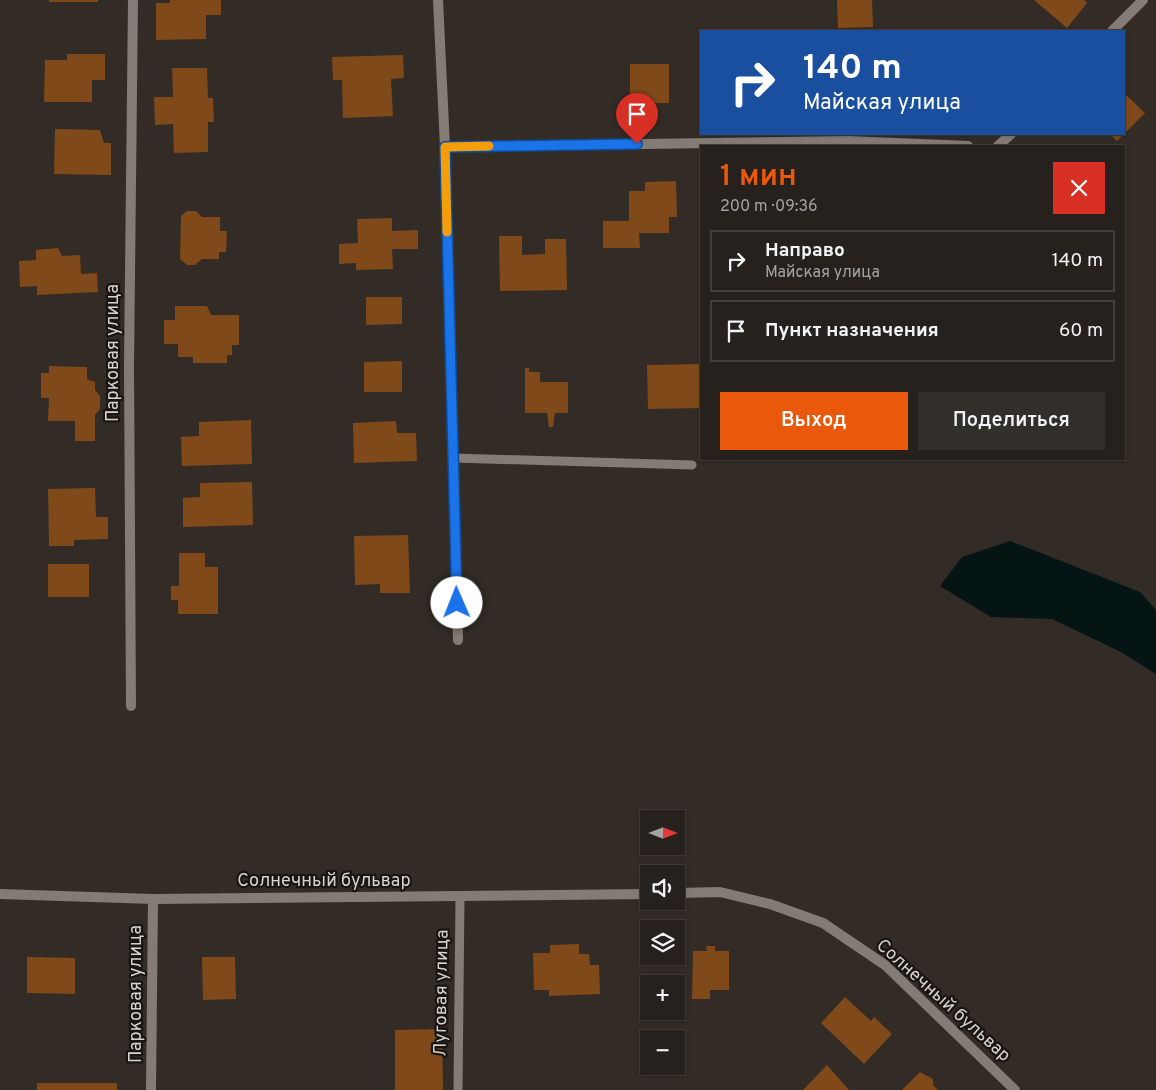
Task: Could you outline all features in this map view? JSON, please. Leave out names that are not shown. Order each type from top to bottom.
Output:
[{"type":"street","name":"Парковая улица","points":[[132,706],[129,365],[133,0]]},
{"type":"street","points":[[438,0],[445,147],[458,640]]},
{"type":"street","points":[[1113,30],[1143,0]]},
{"type":"street","points":[[999,145],[1010,135]]},
{"type":"street","points":[[445,147],[848,141],[944,145]]},
{"type":"street","name":"Солнечный бульвар","points":[[685,893],[720,892],[770,904],[824,923],[885,965],[1015,1090]]},
{"type":"street","name":"Солнечный бульвар","points":[[0,894],[153,898],[640,894]]},
{"type":"street","name":"Парковая улица","points":[[151,1090],[153,898]]},
{"type":"lane","points":[[453,458],[692,464]]},
{"type":"lane","name":"Луговая улица","points":[[458,1090],[460,897]]},
{"type":"shaded area","points":[[1010,541],[1140,592],[1156,610],[1156,674],[1121,652],[1052,619],[991,617],[940,586],[962,557]]},
{"type":"building","points":[[49,0],[98,0],[98,2],[49,2]]},
{"type":"building","points":[[170,0],[221,0],[221,15],[206,15],[206,39],[156,40],[156,3],[170,3]]},
{"type":"building","points":[[837,0],[872,0],[873,27],[838,28]]},
{"type":"building","points":[[1034,0],[1084,0],[1087,3],[1067,28]]},
{"type":"building","points":[[67,54],[105,54],[105,80],[92,80],[92,102],[44,102],[45,60],[67,60]]},
{"type":"building","points":[[403,55],[404,78],[391,79],[393,116],[343,118],[342,80],[333,80],[332,57]]},
{"type":"building","points":[[630,64],[669,64],[669,103],[655,103],[655,110],[642,111],[642,103],[630,103]]},
{"type":"building","points":[[172,68],[207,68],[208,98],[213,98],[214,122],[208,122],[208,152],[174,153],[173,124],[155,125],[154,97],[173,97]]},
{"type":"building","points":[[1125,94],[1145,113],[1125,133]]},
{"type":"building","points":[[55,129],[100,130],[104,143],[111,143],[111,175],[54,174]]},
{"type":"building","points":[[1111,135],[1123,135],[1117,141]]},
{"type":"building","points":[[676,181],[677,217],[669,217],[669,233],[639,233],[640,248],[603,248],[603,221],[629,221],[629,191],[645,191],[645,182]]},
{"type":"building","points":[[187,211],[196,211],[202,217],[220,217],[220,231],[227,231],[226,252],[219,252],[219,259],[202,259],[195,265],[187,265],[180,259],[181,216]]},
{"type":"building","points":[[392,218],[392,231],[418,230],[418,249],[392,249],[393,269],[356,270],[356,263],[339,264],[339,244],[358,243],[357,219]]},
{"type":"building","points":[[499,236],[522,236],[522,255],[545,254],[545,239],[566,239],[567,290],[500,291]]},
{"type":"building","points":[[58,248],[62,256],[80,255],[81,274],[97,273],[98,292],[37,295],[37,286],[20,287],[19,261],[36,260],[36,250]]},
{"type":"building","points":[[366,297],[402,297],[402,324],[366,325]]},
{"type":"building","points":[[175,306],[207,306],[211,315],[239,315],[239,345],[232,345],[232,355],[227,355],[227,363],[193,363],[193,357],[178,357],[178,344],[164,344],[164,320],[175,320]]},
{"type":"building","points":[[402,361],[402,392],[364,392],[364,362]]},
{"type":"building","points":[[700,364],[700,408],[648,409],[647,365]]},
{"type":"building","points":[[49,366],[87,367],[87,379],[95,382],[95,390],[100,396],[100,409],[95,415],[95,441],[75,441],[75,421],[48,421],[49,398],[41,398],[41,373],[49,373]]},
{"type":"building","points":[[525,368],[529,368],[529,372],[540,372],[540,382],[568,382],[568,413],[555,413],[553,427],[549,427],[547,413],[525,413]]},
{"type":"building","points":[[251,420],[252,464],[182,466],[181,437],[199,436],[199,422]]},
{"type":"building","points":[[396,421],[397,433],[416,433],[417,461],[354,463],[353,423]]},
{"type":"building","points":[[252,482],[253,525],[183,527],[183,498],[200,497],[200,483]]},
{"type":"building","points":[[95,488],[96,517],[108,517],[108,539],[74,540],[74,546],[49,546],[48,489]]},
{"type":"building","points":[[408,535],[410,593],[380,593],[380,584],[355,585],[354,536]]},
{"type":"building","points":[[179,553],[205,553],[205,567],[218,567],[218,614],[178,614],[178,600],[171,600],[171,586],[179,586]]},
{"type":"building","points":[[48,564],[89,564],[89,597],[48,597]]},
{"type":"building","points":[[579,944],[579,954],[589,954],[590,965],[599,965],[600,994],[549,996],[549,990],[534,990],[533,953],[550,953],[550,945]]},
{"type":"building","points":[[706,946],[715,946],[715,951],[729,951],[729,990],[710,990],[710,999],[692,999],[693,951],[707,951]]},
{"type":"building","points":[[27,957],[75,958],[75,994],[27,993]]},
{"type":"building","points":[[202,957],[235,957],[236,999],[203,1000]]},
{"type":"building","points":[[845,997],[871,1021],[874,1017],[892,1034],[864,1064],[821,1023]]},
{"type":"building","points":[[442,1029],[443,1090],[395,1090],[395,1030]]},
{"type":"building","points":[[827,1065],[849,1090],[803,1090]]},
{"type":"building","points":[[920,1072],[933,1079],[933,1085],[938,1090],[902,1090]]},
{"type":"building","points":[[37,1083],[117,1083],[117,1090],[37,1090]]},
{"type":"slow traffic","points":[[447,232],[445,147],[489,146]]},
{"type":"route","points":[[457,603],[445,147],[637,144]]}]
